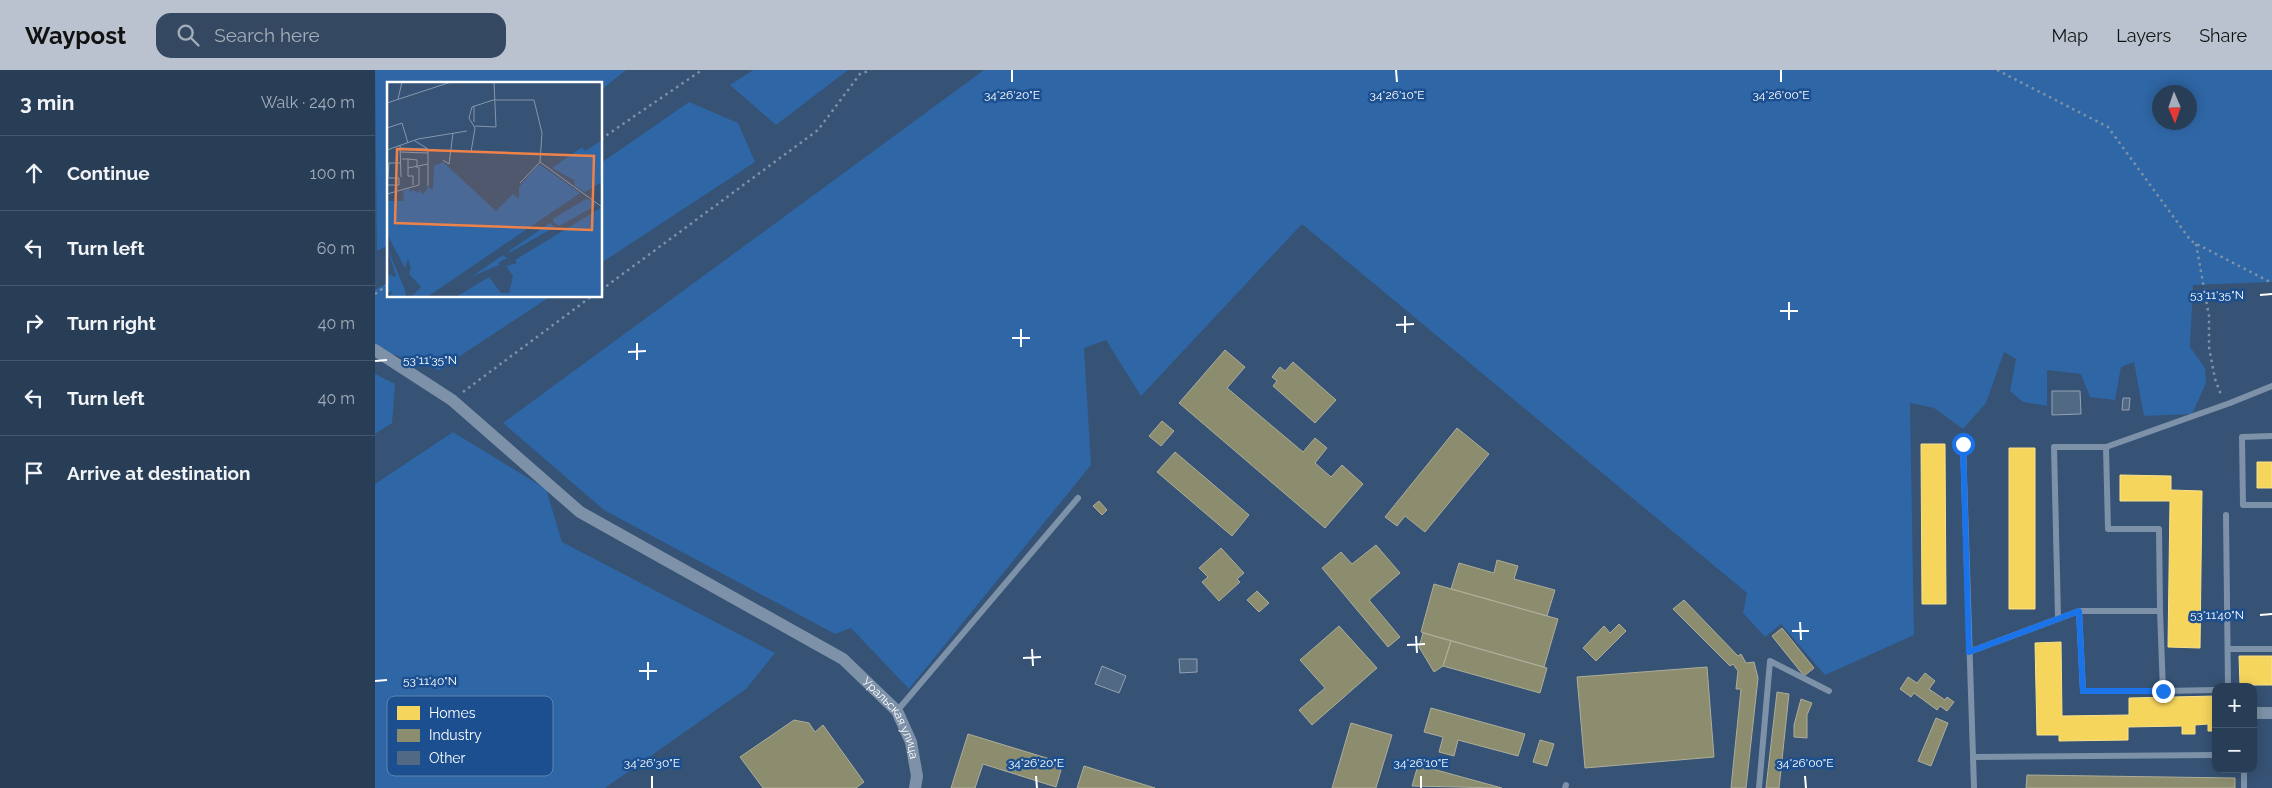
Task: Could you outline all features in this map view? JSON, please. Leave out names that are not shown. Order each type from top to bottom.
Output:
[{"type":"street","name":"Уральская улица","points":[[375,350],[452,400],[580,512],[843,659],[897,711],[911,742],[917,776],[915,788]]},
{"type":"street","points":[[2257,713],[2272,713]]},
{"type":"lane","points":[[2058,617],[2054,447],[2106,447],[2224,406],[2272,386]]},
{"type":"lane","points":[[2272,436],[2242,437],[2243,505],[2272,505]]},
{"type":"lane","points":[[1963,444],[1974,788]]},
{"type":"lane","points":[[2106,447],[2109,529],[2159,529],[2163,691]]},
{"type":"lane","points":[[897,711],[1078,498]]},
{"type":"lane","points":[[2226,515],[2228,683]]},
{"type":"lane","points":[[1969,652],[2058,617],[2079,611],[2161,611]]},
{"type":"lane","points":[[2079,611],[2083,691],[2212,690]]},
{"type":"lane","points":[[2227,649],[2272,649]]},
{"type":"lane","points":[[1759,788],[1770,661],[1829,691]]},
{"type":"lane","points":[[1973,757],[2212,755]]},
{"type":"lane","points":[[2244,773],[2244,788]]},
{"type":"path","points":[[603,138],[702,70]]},
{"type":"path","points":[[603,289],[818,130],[860,74],[871,70]]},
{"type":"path","points":[[1997,70],[2108,127],[2191,241],[2272,283]]},
{"type":"path","points":[[2196,244],[2209,316],[2211,355],[2215,379],[2224,406]]},
{"type":"path","points":[[375,294],[387,285]]},
{"type":"path","points":[[452,400],[589,298]]},
{"type":"shaded area","points":[[375,70],[626,70],[603,88],[603,82],[387,82],[387,246],[377,251]]},
{"type":"shaded area","points":[[753,70],[848,70],[776,125],[730,85]]},
{"type":"shaded area","points":[[984,70],[2272,70],[2272,282],[2193,285],[2190,347],[2205,368],[2206,383],[2192,414],[2144,416],[2134,362],[2121,367],[2115,400],[2090,397],[2081,374],[2047,370],[2047,406],[2023,402],[2010,391],[2016,359],[2004,352],[1986,403],[1963,429],[1934,408],[1910,403],[1914,635],[1825,675],[1781,624],[1765,637],[1743,613],[1747,593],[1302,224],[1141,396],[1106,340],[1084,348],[1091,465],[909,689],[851,628],[835,634],[604,510],[503,423]]},
{"type":"shaded area","points":[[689,102],[738,123],[755,162],[603,262],[603,162]]},
{"type":"shaded area","points":[[387,283],[387,298],[548,298],[439,370],[375,348],[375,290]]},
{"type":"shaded area","points":[[375,374],[395,384],[392,423],[375,434]]},
{"type":"shaded area","points":[[453,432],[546,489],[562,542],[775,653],[746,689],[605,788],[375,788],[375,484]]},
{"type":"building: Homes","points":[[1921,444],[1945,444],[1946,604],[1922,604]]},
{"type":"building: Homes","points":[[2009,448],[2035,448],[2035,609],[2009,609]]},
{"type":"building: Homes","points":[[2257,462],[2272,462],[2272,488],[2257,488]]},
{"type":"building: Homes","points":[[2120,475],[2171,476],[2171,490],[2202,491],[2200,648],[2168,647],[2170,501],[2120,501]]},
{"type":"building: Homes","points":[[2061,642],[2062,716],[2129,715],[2129,698],[2212,696],[2212,731],[2208,731],[2208,724],[2195,725],[2195,734],[2182,734],[2182,726],[2128,727],[2128,740],[2059,741],[2059,735],[2037,735],[2035,643]]},
{"type":"building: Homes","points":[[2239,656],[2272,656],[2272,685],[2240,683]]},
{"type":"building: Industry","points":[[1225,350],[1245,367],[1227,388],[1303,452],[1315,438],[1327,448],[1315,463],[1331,477],[1342,465],[1363,484],[1325,528],[1179,403]]},
{"type":"building: Industry","points":[[1293,362],[1336,400],[1315,423],[1273,386],[1277,381],[1272,377],[1280,367],[1285,371]]},
{"type":"building: Industry","points":[[1162,421],[1174,431],[1161,446],[1149,436]]},
{"type":"building: Industry","points":[[1457,428],[1489,454],[1425,532],[1405,516],[1397,526],[1385,517]]},
{"type":"building: Industry","points":[[1175,452],[1249,515],[1232,536],[1157,472]]},
{"type":"building: Industry","points":[[1099,501],[1107,510],[1102,515],[1093,506]]},
{"type":"building: Industry","points":[[1376,545],[1400,573],[1369,600],[1400,637],[1388,647],[1322,568],[1341,552],[1352,564]]},
{"type":"building: Industry","points":[[1221,548],[1244,573],[1237,579],[1240,582],[1219,601],[1202,582],[1208,577],[1199,568]]},
{"type":"building: Industry","points":[[1497,560],[1518,566],[1514,579],[1555,590],[1547,616],[1451,589],[1459,563],[1494,573]]},
{"type":"building: Industry","points":[[1434,584],[1558,619],[1544,667],[1421,632]]},
{"type":"building: Industry","points":[[1257,591],[1269,603],[1259,612],[1247,600]]},
{"type":"building: Industry","points":[[1684,600],[1738,656],[1741,654],[1746,663],[1754,662],[1758,678],[1746,788],[1731,788],[1741,689],[1736,689],[1738,671],[1733,664],[1730,666],[1673,609]]},
{"type":"building: Industry","points":[[1619,624],[1626,631],[1596,661],[1583,648],[1604,626],[1610,633]]},
{"type":"building: Industry","points":[[1339,626],[1377,668],[1312,725],[1299,710],[1325,688],[1300,660]]},
{"type":"building: Industry","points":[[1782,628],[1814,668],[1804,676],[1772,636]]},
{"type":"building: Industry","points":[[1423,633],[1451,641],[1443,666],[1434,672],[1419,647]]},
{"type":"building: Industry","points":[[1451,641],[1547,668],[1540,693],[1443,666]]},
{"type":"building: Industry","points":[[1707,667],[1714,757],[1585,768],[1577,677]]},
{"type":"building: Industry","points":[[1925,673],[1935,681],[1929,689],[1945,700],[1947,697],[1954,702],[1947,711],[1940,706],[1937,710],[1914,693],[1911,697],[1900,689],[1908,677],[1917,683]]},
{"type":"building: Industry","points":[[1777,692],[1789,694],[1779,788],[1766,788]]},
{"type":"building: Industry","points":[[1801,699],[1812,703],[1807,715],[1807,738],[1794,737],[1794,725]]},
{"type":"building: Industry","points":[[1431,708],[1525,734],[1518,756],[1458,740],[1454,756],[1439,752],[1443,737],[1424,732]]},
{"type":"building: Industry","points":[[1936,718],[1948,723],[1931,766],[1918,761]]},
{"type":"building: Industry","points":[[794,720],[809,723],[815,732],[823,725],[864,782],[856,788],[763,788],[740,757]]},
{"type":"building: Industry","points":[[1351,723],[1392,735],[1376,788],[1332,788]]},
{"type":"building: Industry","points":[[968,734],[1063,763],[1056,787],[983,764],[975,788],[951,788]]},
{"type":"building: Industry","points":[[1540,740],[1554,744],[1547,766],[1533,762]]},
{"type":"building: Industry","points":[[1418,765],[1502,788],[1412,786]]},
{"type":"building: Industry","points":[[1084,766],[1155,788],[1077,788]]},
{"type":"building: Industry","points":[[2027,775],[2235,778],[2235,788],[2026,788]]},
{"type":"building: Other","points":[[2052,391],[2080,391],[2081,414],[2052,415]]},
{"type":"building: Other","points":[[2123,398],[2130,398],[2129,410],[2122,410]]},
{"type":"building: Other","points":[[1179,659],[1197,659],[1197,672],[1180,673]]},
{"type":"building: Other","points":[[1102,666],[1126,676],[1119,693],[1095,684]]},
{"type":"route","points":[[1963,444],[1969,652],[2058,617],[2079,611],[2083,691],[2163,691]]}]
